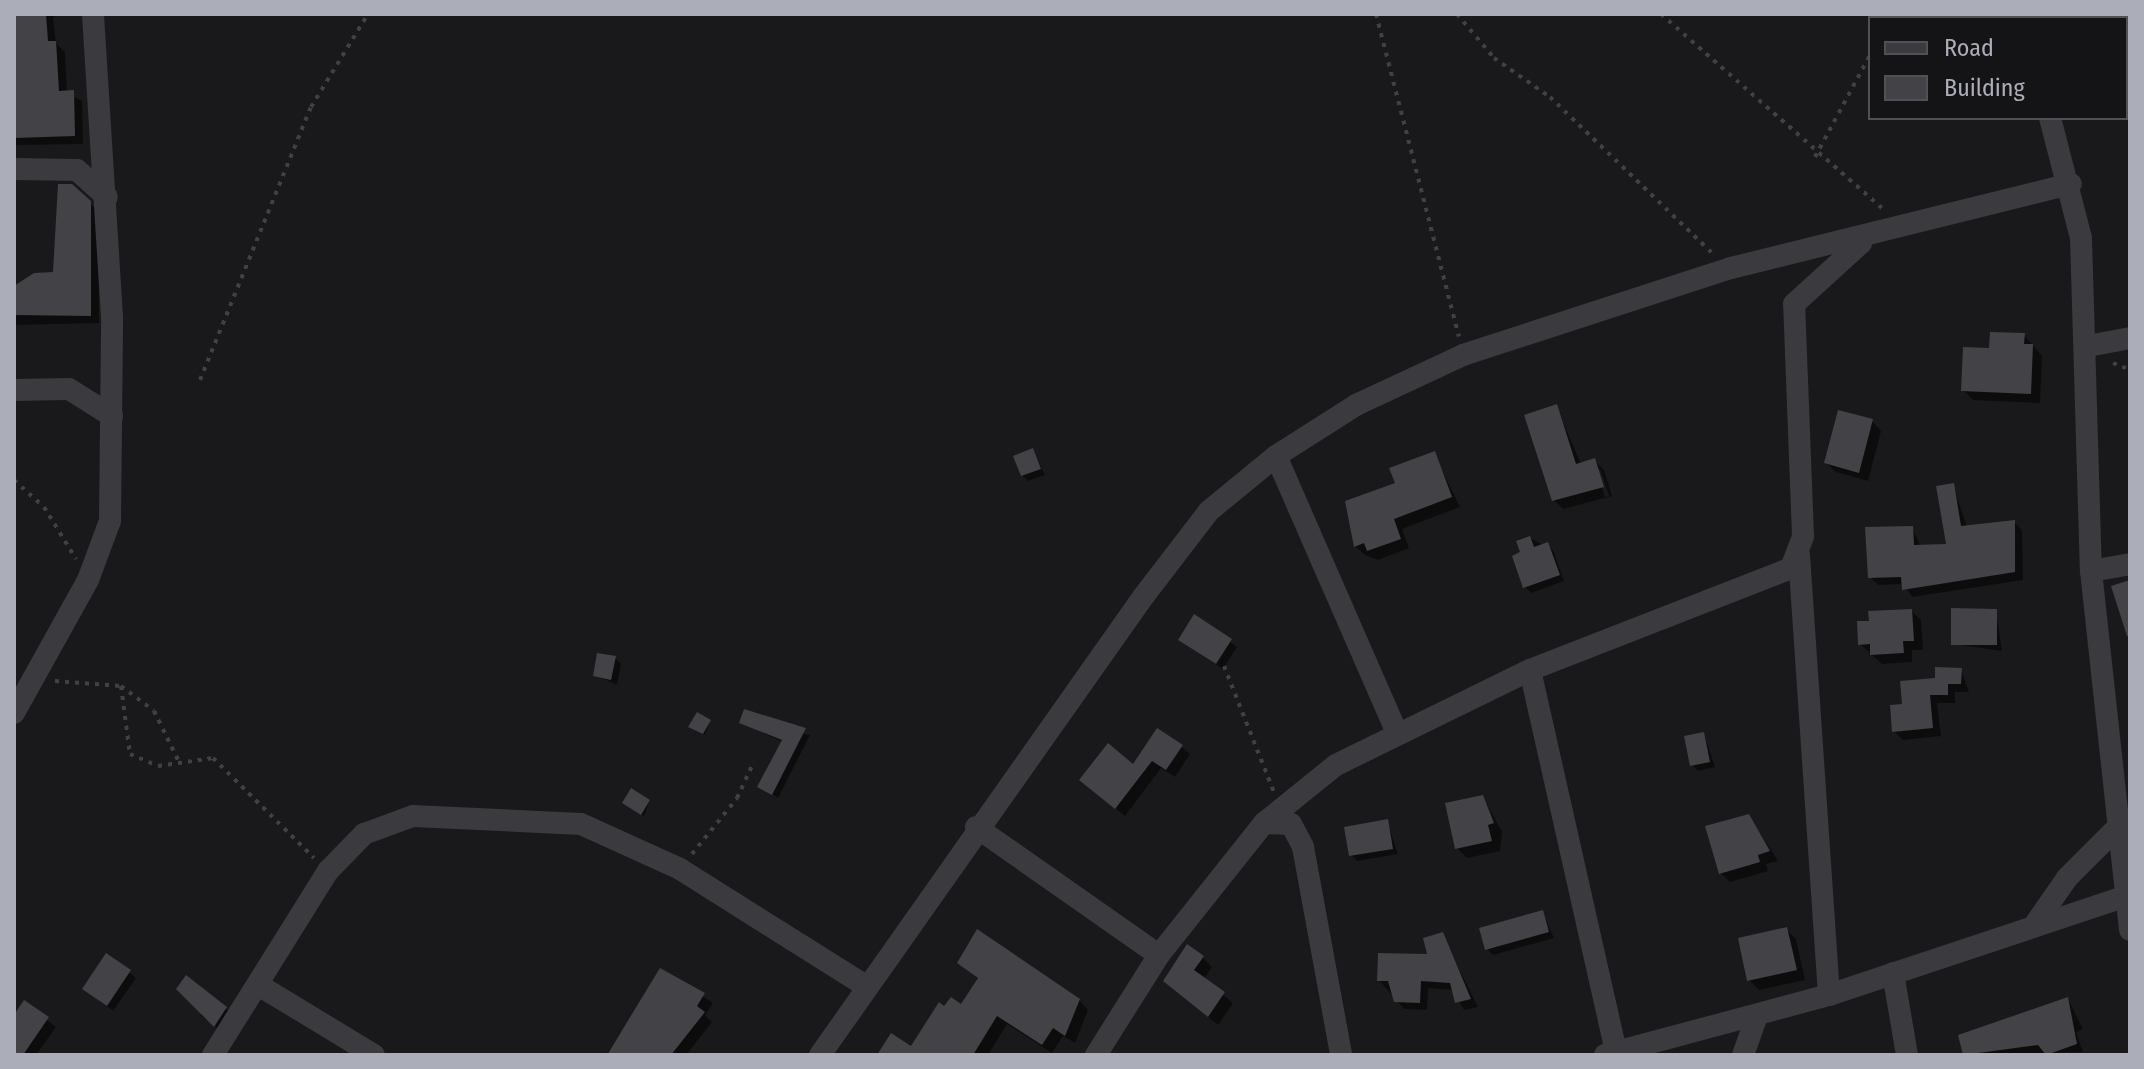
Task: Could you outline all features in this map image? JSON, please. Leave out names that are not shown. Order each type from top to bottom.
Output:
[{"type":"street","points":[[14,713],[88,580],[110,521],[112,416],[107,197],[93,14]]},
{"type":"street","points":[[2051,120],[2071,184],[2088,346],[2091,571],[2125,820],[2123,897],[2130,930]]},
{"type":"street","points":[[14,169],[77,170],[107,197]]},
{"type":"street","points":[[820,1055],[864,985],[976,827],[1209,511],[1276,456],[1356,405],[1463,355],[1731,268],[1865,240],[1905,225],[2071,184]]},
{"type":"street","points":[[1829,995],[1799,555],[1794,304],[1865,240]]},
{"type":"street","points":[[2088,346],[2130,338]]},
{"type":"street","points":[[14,390],[69,389],[112,416]]},
{"type":"street","points":[[1276,456],[1396,731]]},
{"type":"street","points":[[1096,1055],[1159,955],[1272,816],[1396,731],[1530,670],[1791,568],[1799,555]]},
{"type":"street","points":[[2091,571],[2130,564]]},
{"type":"street","points":[[1530,670],[1611,1053],[1829,995],[2123,897]]},
{"type":"street","points":[[213,1055],[260,986],[328,871],[364,834],[438,814],[581,824],[680,869],[864,985]]},
{"type":"street","points":[[1272,816],[1291,824],[1303,847],[1341,1055]]},
{"type":"street","points":[[2033,927],[2125,820]]},
{"type":"street","points":[[976,827],[1159,955]]},
{"type":"street","points":[[1893,973],[1907,1055]]},
{"type":"street","points":[[260,986],[374,1055]]},
{"type":"street","points":[[1743,1055],[1757,1016]]},
{"type":"path","points":[[200,380],[311,107],[368,14]]},
{"type":"path","points":[[1376,14],[1463,355]]},
{"type":"path","points":[[1457,14],[1494,58],[1550,97],[1667,217],[1731,268]]},
{"type":"path","points":[[1661,14],[1760,96],[1815,157],[1905,225]]},
{"type":"path","points":[[1815,157],[1868,59]]},
{"type":"path","points":[[14,480],[44,507],[88,580]]},
{"type":"path","points":[[1224,666],[1272,816]]},
{"type":"path","points":[[35,672],[67,687],[121,686],[154,711],[180,764]]},
{"type":"path","points":[[121,686],[130,754],[158,766],[217,761],[328,871]]},
{"type":"path","points":[[680,869],[737,798],[754,762]]},
{"type":"building","points":[[14,14],[46,14],[48,41],[56,41],[59,91],[74,90],[75,136],[14,138]]},
{"type":"building","points":[[58,184],[72,184],[91,201],[91,316],[14,315],[14,286],[34,273],[53,272]]},
{"type":"building","points":[[1990,332],[2025,333],[2024,344],[2033,344],[2031,394],[1961,391],[1963,347],[1989,348]]},
{"type":"building","points":[[1557,404],[1576,464],[1595,458],[1604,487],[1552,501],[1524,415]]},
{"type":"building","points":[[1838,410],[1873,419],[1859,473],[1824,463]]},
{"type":"building","points":[[1033,448],[1041,469],[1021,476],[1013,456]]},
{"type":"building","points":[[1435,451],[1452,497],[1394,519],[1401,539],[1367,551],[1364,543],[1354,547],[1345,501],[1395,483],[1389,468]]},
{"type":"building","points":[[1954,483],[1961,526],[2015,520],[2015,572],[1902,590],[1901,577],[1868,578],[1865,527],[1913,526],[1914,545],[1946,544],[1936,486]]},
{"type":"building","points":[[1530,536],[1534,547],[1548,542],[1560,575],[1523,588],[1512,556],[1520,552],[1516,541]]},
{"type":"building","points":[[2130,580],[2130,636],[2127,636],[2111,586]]},
{"type":"building","points":[[1951,608],[1997,609],[1997,645],[1951,645]]},
{"type":"building","points":[[1912,609],[1914,641],[1903,641],[1904,653],[1870,655],[1870,644],[1858,645],[1857,621],[1869,621],[1868,611]]},
{"type":"building","points":[[1194,614],[1232,639],[1216,664],[1178,640]]},
{"type":"building","points":[[597,653],[616,656],[611,680],[593,676]]},
{"type":"building","points":[[1935,667],[1962,668],[1961,684],[1948,684],[1948,695],[1930,695],[1933,728],[1892,732],[1890,705],[1902,704],[1900,681],[1935,678]]},
{"type":"building","points":[[744,709],[806,728],[772,795],[757,787],[782,740],[739,723]]},
{"type":"building","points":[[697,712],[711,720],[703,734],[688,727]]},
{"type":"building","points":[[1157,728],[1183,745],[1166,770],[1152,761],[1115,809],[1079,780],[1108,743],[1133,764]]},
{"type":"building","points":[[1704,732],[1710,762],[1690,766],[1684,736]]},
{"type":"building","points":[[631,788],[650,800],[641,815],[622,803]]},
{"type":"building","points":[[1483,795],[1494,823],[1488,825],[1492,841],[1455,849],[1445,803]]},
{"type":"building","points":[[1749,814],[1770,851],[1758,855],[1760,862],[1719,874],[1705,826]]},
{"type":"building","points":[[1388,819],[1393,849],[1349,856],[1344,827]]},
{"type":"building","points":[[1543,910],[1549,932],[1485,950],[1479,928]]},
{"type":"building","points":[[1787,927],[1797,970],[1747,981],[1738,938]]},
{"type":"building","points":[[977,929],[1080,999],[1065,1036],[1053,1028],[1042,1045],[997,1016],[973,1055],[877,1055],[891,1033],[911,1046],[939,1002],[944,1006],[951,997],[961,1004],[978,978],[957,963]]},
{"type":"building","points":[[1443,932],[1471,999],[1455,1003],[1450,983],[1421,981],[1420,1003],[1394,1002],[1388,981],[1377,981],[1378,953],[1427,954],[1423,938]]},
{"type":"building","points":[[1187,944],[1204,956],[1194,970],[1225,992],[1208,1017],[1163,981]]},
{"type":"building","points":[[106,953],[131,970],[107,1006],[82,989]]},
{"type":"building","points":[[660,968],[705,993],[697,1006],[705,1012],[671,1055],[607,1055]]},
{"type":"building","points":[[186,975],[227,1007],[214,1027],[176,989]]},
{"type":"building","points":[[2068,997],[2077,1044],[2046,1055],[2038,1045],[1963,1055],[1958,1035]]},
{"type":"building","points":[[24,1000],[49,1017],[23,1055],[14,1055],[14,1015]]}]
